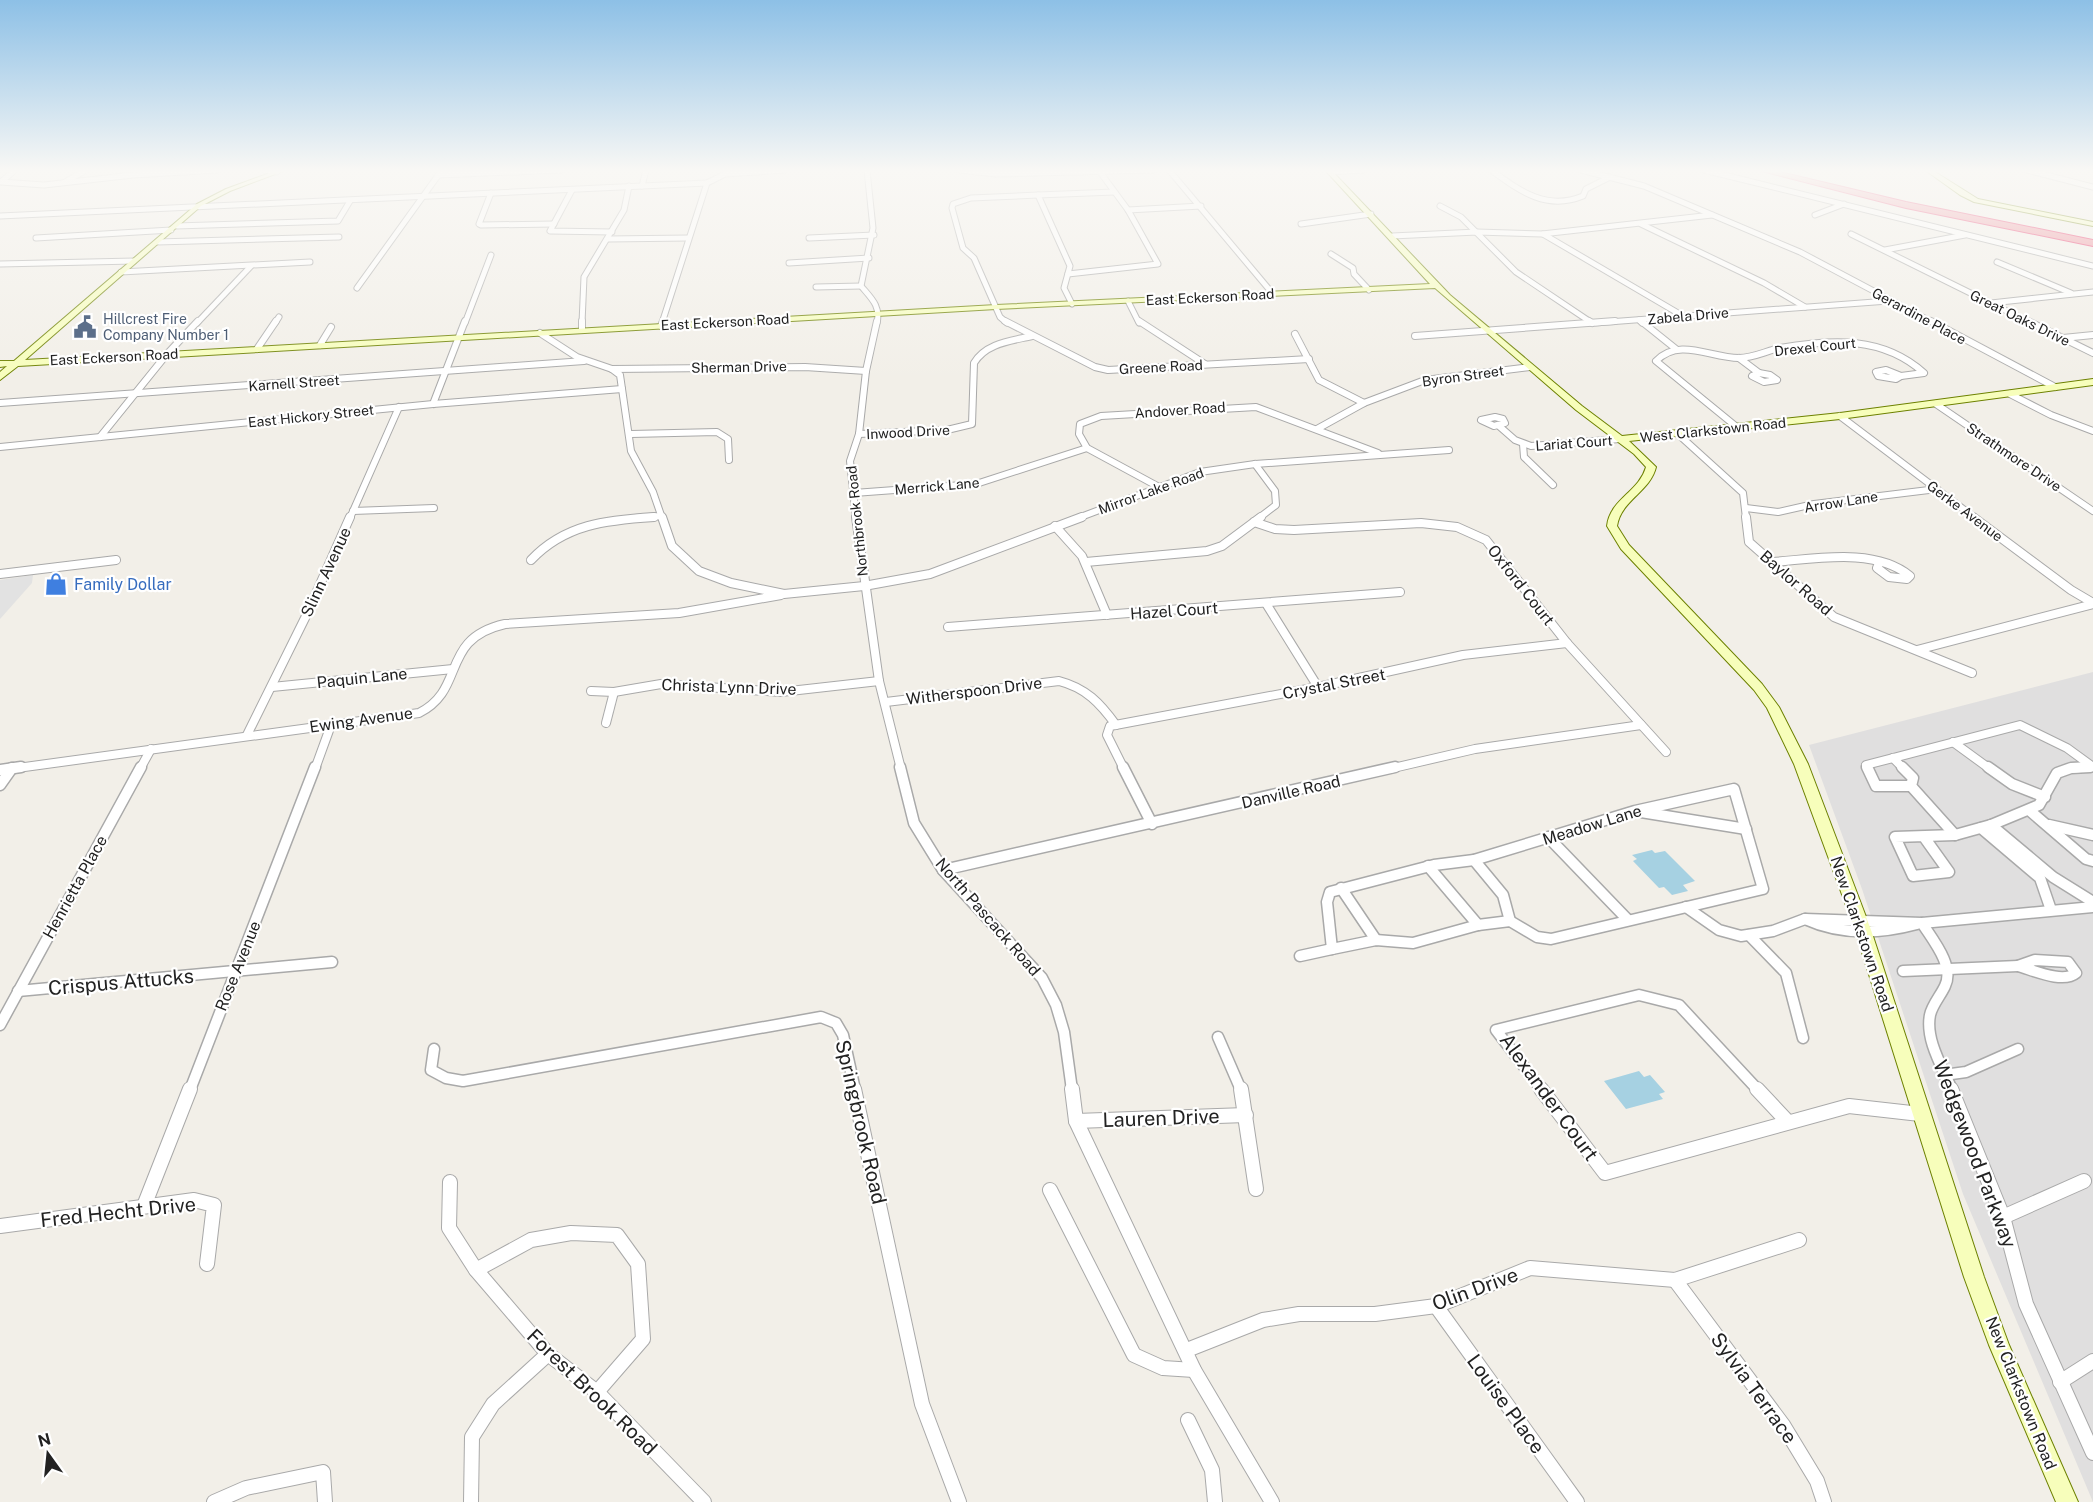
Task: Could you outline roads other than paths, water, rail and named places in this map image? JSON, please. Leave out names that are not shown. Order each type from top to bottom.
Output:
[{"type":"street","points":[[0,377],[157,242],[226,240]]},
{"type":"street","points":[[357,288],[391,240]]},
{"type":"street","points":[[582,330],[584,277],[607,240]]},
{"type":"street","points":[[661,326],[687,240]]},
{"type":"street","points":[[861,286],[873,240]]},
{"type":"street","points":[[961,240],[963,248],[974,258],[996,307]]},
{"type":"street","points":[[1058,240],[1070,266],[1064,288],[1072,304]]},
{"type":"street","points":[[1068,274],[1158,264],[1145,240]]},
{"type":"street","points":[[1229,240],[1273,294]]},
{"type":"street","name":"West Clarkstown Road","points":[[1396,240],[1436,286],[1530,367],[1620,439],[1679,435],[1840,416],[2093,382]]},
{"type":"street","points":[[1485,240],[1516,272],[1592,323]]},
{"type":"street","points":[[1552,240],[1683,316]]},
{"type":"street","points":[[1674,240],[1764,283],[1805,307]]},
{"type":"street","name":"Gerardine Place","points":[[1772,240],[1800,252],[2055,387]]},
{"type":"street","name":"Great Oaks Drive","points":[[1864,240],[2093,353]]},
{"type":"street","points":[[1885,250],[1938,240]]},
{"type":"street","points":[[1996,240],[2093,266]]},
{"type":"street","points":[[1331,254],[1353,268],[1354,274],[1368,290]]},
{"type":"street","points":[[433,404],[491,255]]},
{"type":"street","points":[[789,263],[869,258]]},
{"type":"street","points":[[0,264],[134,261]]},
{"type":"street","points":[[121,272],[310,262]]},
{"type":"street","points":[[1997,262],[2073,294]]},
{"type":"street","points":[[100,437],[166,354],[251,266]]},
{"type":"street","points":[[816,287],[861,286],[876,303],[879,314]]},
{"type":"street","name":"East Eckerson Road","points":[[0,364],[996,307],[1436,286]]},
{"type":"street","points":[[1991,303],[2093,292]]},
{"type":"street","name":"Zabela Drive","points":[[1415,336],[1888,300]]},
{"type":"street","points":[[1128,301],[1140,324],[1206,364]]},
{"type":"street","name":"Greene Road","points":[[996,307],[1004,321],[1100,369],[1309,359]]},
{"type":"street","name":"Northbrook Road","points":[[864,586],[850,461],[859,434],[866,371],[879,314]]},
{"type":"street","points":[[257,349],[279,317]]},
{"type":"street","points":[[1640,320],[1676,349]]},
{"type":"street","points":[[320,345],[331,327]]},
{"type":"street","points":[[540,333],[567,352],[612,369],[620,375],[631,434],[632,453],[653,492],[672,546],[699,571],[731,583],[784,594],[864,586]]},
{"type":"street","points":[[1295,334],[1319,380],[1364,403]]},
{"type":"street","points":[[2062,338],[2093,335]]},
{"type":"street","name":"Inwood Drive","points":[[859,434],[947,430],[972,424],[974,363],[978,354],[988,348],[1032,336]]},
{"type":"street","name":"Drexel Court","points":[[1676,349],[1739,358],[1781,348],[1869,342],[1892,351],[1924,373],[1901,376]]},
{"type":"street","points":[[1676,349],[1661,353],[1656,361],[1738,428]]},
{"type":"street","points":[[1739,358],[1759,373]]},
{"type":"street","name":"Karnell Street","points":[[0,403],[587,361]]},
{"type":"street","name":"Sherman Drive","points":[[612,369],[805,367],[866,371]]},
{"type":"street","name":"Byron Street","points":[[1317,429],[1364,403],[1425,380],[1530,367]]},
{"type":"street","name":"East Hickory Street","points":[[0,447],[399,407],[622,389]]},
{"type":"street","points":[[2010,394],[2051,415],[2093,431]]},
{"type":"street","name":"Strathmore Drive","points":[[1936,404],[2093,511]]},
{"type":"street","name":"Andover Road","points":[[1087,448],[1079,434],[1080,424],[1101,416],[1241,406],[1271,411],[1381,454]]},
{"type":"street","name":"Slinn Avenue","points":[[247,735],[272,687],[399,407]]},
{"type":"street","name":"Gerke Avenue","points":[[1840,416],[2093,604]]},
{"type":"street","name":"Lariat Court","points":[[1499,426],[1523,444],[1542,447],[1620,439]]},
{"type":"street","points":[[631,434],[717,432],[728,439],[729,460]]},
{"type":"street","name":"Baylor Road","points":[[1679,435],[1743,493],[1746,508],[1745,534],[1834,617],[1972,673]]},
{"type":"street","name":"New Clarkstown Road","points":[[1620,439],[1651,467],[1650,475],[1645,482],[1615,508],[1612,526],[1617,536],[1739,666],[1773,707],[1801,764],[1860,925],[1977,1286],[2067,1502]]},
{"type":"street","points":[[1523,444],[1524,457],[1553,485]]},
{"type":"street","points":[[1087,448],[1159,487]]},
{"type":"street","name":"Merrick Lane","points":[[854,493],[976,484],[1087,448]]},
{"type":"street","name":"Mirror Lake Road","points":[[864,586],[930,574],[1200,472],[1256,464],[1449,450]]},
{"type":"street","points":[[1086,562],[1207,551],[1222,546],[1276,505],[1275,491],[1256,464]]},
{"type":"street","name":"Arrow Lane","points":[[1746,508],[1778,512],[1814,504],[1937,489]]},
{"type":"street","points":[[353,511],[434,508]]},
{"type":"street","points":[[531,560],[550,539],[568,531],[611,520],[661,516]]},
{"type":"street","name":"Oxford Court","points":[[1254,522],[1275,529],[1294,530],[1421,523],[1457,526],[1486,540],[1567,644],[1666,752]]},
{"type":"street","points":[[1055,526],[1074,541],[1086,562],[1107,615]]},
{"type":"street","points":[[1773,562],[1833,557],[1879,563]]},
{"type":"street","points":[[0,574],[82,562],[116,560]]},
{"type":"street","name":"North Pascack Road","points":[[864,586],[879,681],[915,823],[943,870],[1042,978],[1056,1005],[1064,1032],[1076,1121],[1194,1371],[1272,1502]]},
{"type":"street","name":"Hazel Court","points":[[948,627],[1267,605],[1400,592]]},
{"type":"street","name":"Ewing Avenue","points":[[0,770],[414,714],[433,708],[442,698],[453,669],[469,639],[484,628],[686,612],[749,604],[784,594]]},
{"type":"street","points":[[1917,650],[2093,604]]},
{"type":"street","points":[[1267,605],[1318,687]]},
{"type":"street","name":"Crystal Street","points":[[1116,725],[1318,687],[1463,655],[1567,644]]},
{"type":"street","name":"Paquin Lane","points":[[272,687],[453,669]]},
{"type":"street","name":"Christa Lynn Drive","points":[[591,691],[614,692],[661,684],[781,692],[879,681]]},
{"type":"street","name":"Witherspoon Drive","points":[[886,702],[1059,681],[1078,686],[1094,695],[1116,725]]},
{"type":"street","points":[[606,723],[614,692]]},
{"type":"street","name":"Rose Avenue","points":[[144,1206],[285,850],[331,725]]},
{"type":"street","points":[[1116,725],[1110,726],[1107,735],[1152,824]]},
{"type":"street","name":"Danville Road","points":[[943,870],[1475,749],[1641,725]]},
{"type":"street","points":[[1955,834],[1911,786],[1875,786],[1866,765],[2020,725],[2067,748],[2093,767]]},
{"type":"street","points":[[1953,742],[2012,784],[2044,797]]},
{"type":"street","name":"Henrietta Place","points":[[0,1025],[151,749]]},
{"type":"street","points":[[1893,758],[1912,778],[1911,786]]},
{"type":"street","points":[[1924,837],[1949,872],[1913,876],[1895,837],[1955,834],[1986,826],[2039,805],[2057,773],[2071,768],[2093,767]]},
{"type":"street","points":[[0,785],[12,768]]},
{"type":"street","name":"Meadow Lane","points":[[1341,888],[1428,866],[1474,860],[1527,846],[1548,837],[1635,811],[1734,789],[1763,889],[1551,939],[1536,937],[1510,921]]},
{"type":"street","points":[[2029,810],[2086,859],[2093,861]]},
{"type":"street","points":[[1635,811],[1746,829]]},
{"type":"street","points":[[2047,824],[2093,835]]},
{"type":"street","points":[[1986,826],[2093,904]]},
{"type":"street","points":[[1986,826],[2040,878],[2046,888],[2046,901],[2051,910]]},
{"type":"street","points":[[1548,837],[1628,920]]},
{"type":"street","points":[[1300,956],[1376,940],[1413,943],[1478,925],[1510,921],[1503,895],[1474,860]]},
{"type":"street","points":[[1428,866],[1478,925]]},
{"type":"street","points":[[1332,949],[1327,902],[1330,892],[1341,888],[1376,940]]},
{"type":"street","points":[[1686,908],[1719,930],[1749,935],[1773,931],[1805,919],[1818,927],[1860,925],[1890,930],[1922,923],[2093,904]]},
{"type":"street","points":[[1922,923],[1942,955],[1946,970]]},
{"type":"street","points":[[1749,935],[1786,974],[1791,985],[1803,1038]]},
{"type":"street","name":"Crispus Attucks","points":[[18,991],[332,962]]},
{"type":"street","points":[[1903,971],[2018,966]]},
{"type":"street","name":"Wedgewood Parkway","points":[[1946,970],[1947,983],[1930,1014],[1930,1036],[2003,1217],[2026,1304],[2093,1453]]},
{"type":"street","name":"Alexander Court","points":[[1787,1121],[1679,1005],[1639,995],[1496,1030],[1605,1173],[1787,1121],[1849,1106],[1920,1114]]},
{"type":"street","name":"Springbrook Road","points":[[434,1049],[431,1070],[446,1078],[463,1081],[821,1017],[836,1023],[843,1035],[922,1404],[959,1502]]},
{"type":"street","points":[[1218,1037],[1241,1087],[1256,1189]]},
{"type":"street","points":[[1944,1075],[1966,1072],[2018,1049]]},
{"type":"street","name":"Lauren Drive","points":[[1076,1121],[1246,1115]]},
{"type":"street","points":[[2003,1217],[2084,1181]]},
{"type":"street","name":"Forest Brook Road","points":[[450,1182],[449,1228],[477,1270],[548,1354],[597,1392],[704,1502]]},
{"type":"street","points":[[1050,1190],[1134,1355],[1153,1366],[1172,1372],[1194,1371]]},
{"type":"street","name":"Fred Hecht Drive","points":[[0,1226],[194,1200],[214,1205],[207,1264]]},
{"type":"street","points":[[477,1270],[531,1240],[571,1233],[617,1235],[638,1264],[643,1339],[597,1392]]},
{"type":"street","name":"Olin Drive","points":[[1186,1350],[1263,1320],[1299,1314],[1375,1314],[1436,1306],[1530,1268],[1675,1280],[1799,1240]]},
{"type":"street","name":"Sylvia Terrace","points":[[1675,1280],[1783,1425],[1817,1481],[1824,1502]]},
{"type":"street","name":"Louise Place","points":[[1436,1306],[1577,1502]]},
{"type":"street","points":[[471,1502],[472,1437],[493,1404],[548,1354]]},
{"type":"street","points":[[2060,1382],[2093,1361]]},
{"type":"street","points":[[1188,1420],[1212,1470],[1215,1502]]},
{"type":"street","points":[[214,1502],[246,1488],[323,1472],[325,1502]]},
{"type":"water","points":[[1652,850],[1655,853],[1665,851],[1695,881],[1683,885],[1688,891],[1672,895],[1664,887],[1659,888],[1633,861],[1637,859],[1632,855]]},
{"type":"water","points":[[1639,1071],[1644,1077],[1650,1075],[1665,1092],[1659,1094],[1663,1099],[1626,1109],[1604,1081]]},
{"type":"place","name":"Hillcrest Fire Company Number 1","points":[[85,327]]},
{"type":"place","name":"Family Dollar","points":[[56,584]]}]
